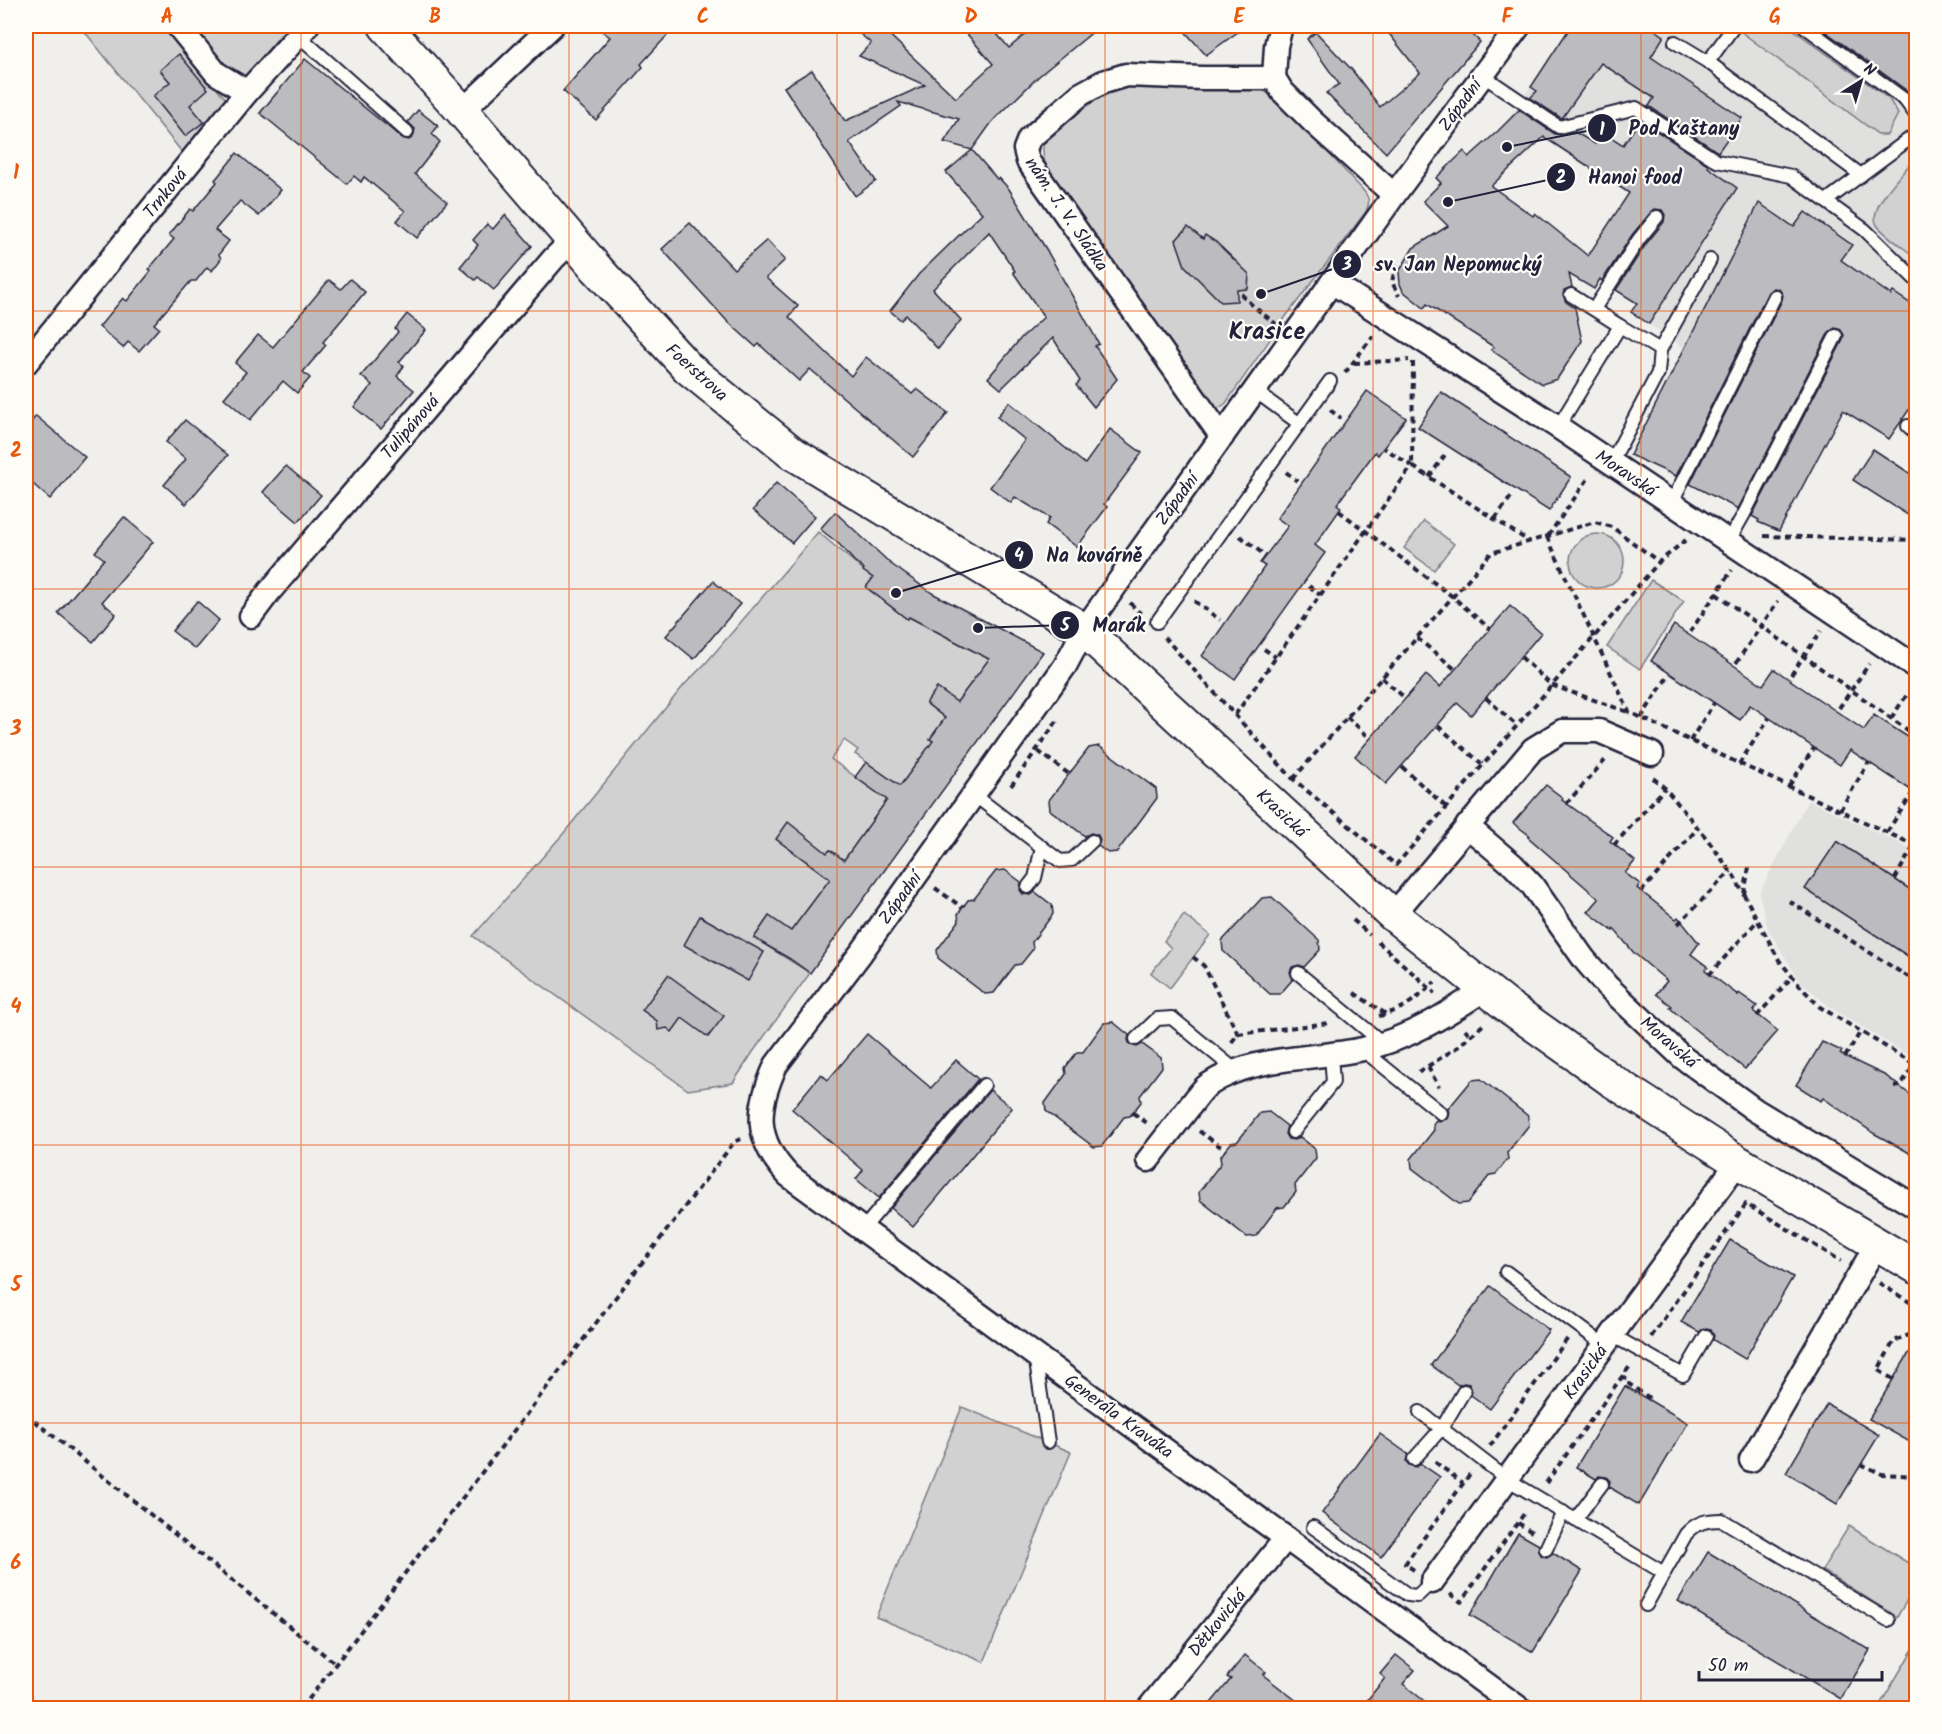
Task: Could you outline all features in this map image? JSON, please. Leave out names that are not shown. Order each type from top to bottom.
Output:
[{"type":"street","points":[[177,26],[216,73],[247,92]]},
{"type":"street","name":"Foerstrova","points":[[385,26],[462,111],[597,269],[688,368],[794,454],[1084,630]]},
{"type":"street","points":[[462,111],[552,26]]},
{"type":"street","points":[[1281,26],[1276,46],[1274,78],[1282,91],[1394,195]]},
{"type":"street","name":"Západní","points":[[764,1097],[776,1065],[861,953],[1065,666],[1084,630],[1114,587],[1394,195],[1519,26]]},
{"type":"street","name":"Trnková","points":[[26,363],[247,92],[303,30]]},
{"type":"street","name":"nám. J. V. Sládka","points":[[1221,437],[1028,161],[1025,149],[1029,139],[1081,94],[1103,82],[1126,75],[1274,78]]},
{"type":"street","name":"Tulipánová","points":[[251,616],[347,499],[554,258],[573,240]]},
{"type":"street","name":"Moravská","points":[[1333,283],[1558,427],[1603,466],[1671,504],[1736,547],[1916,675]]},
{"type":"street","name":"Krasická","points":[[1084,630],[1393,915],[1495,997],[1611,1080],[1738,1162],[1917,1267]]},
{"type":"street","points":[[1393,915],[1533,748],[1562,731],[1599,731],[1650,764]]},
{"type":"street","name":"Moravská","points":[[1467,826],[1513,865],[1532,885],[1584,960],[1607,986],[1691,1063],[1755,1110],[1917,1207]]},
{"type":"street","points":[[1148,1160],[1206,1086],[1235,1070],[1268,1062],[1331,1055],[1384,1044],[1417,1032],[1451,1012],[1495,997]]},
{"type":"street","name":"Generála Kraváka","points":[[764,1097],[761,1123],[765,1143],[774,1161],[788,1175],[1519,1708]]},
{"type":"street","name":"Krasická","points":[[1432,1582],[1738,1162]]},
{"type":"street","points":[[1751,1460],[1876,1244]]},
{"type":"street","name":"Dětkovická","points":[[1149,1708],[1286,1538]]},
{"type":"lane","points":[[1708,62],[1734,26]]},
{"type":"lane","points":[[1804,26],[1905,100],[1917,115]]},
{"type":"lane","points":[[303,30],[407,132]]},
{"type":"lane","points":[[1675,42],[1708,62],[1861,175]]},
{"type":"lane","points":[[1482,75],[1559,127],[1636,108],[1717,161],[1791,176],[1865,230],[1917,280]]},
{"type":"lane","points":[[1826,201],[1917,134]]},
{"type":"lane","points":[[1594,309],[1657,217]]},
{"type":"lane","points":[[1603,466],[1658,373],[1660,350],[1710,260]]},
{"type":"lane","points":[[1571,295],[1660,350]]},
{"type":"lane","points":[[1671,504],[1775,296]]},
{"type":"lane","points":[[1558,427],[1620,326]]},
{"type":"lane","points":[[1736,547],[1744,514],[1836,336]]},
{"type":"lane","points":[[1158,626],[1330,381]]},
{"type":"lane","points":[[1255,391],[1300,424]]},
{"type":"lane","points":[[974,794],[1060,861],[1072,860],[1092,841]]},
{"type":"lane","points":[[1028,887],[1035,878],[1042,847]]},
{"type":"lane","points":[[1298,973],[1384,1044]]},
{"type":"lane","points":[[1136,1040],[1157,1019],[1172,1018],[1235,1070]]},
{"type":"lane","points":[[1362,1049],[1441,1113]]},
{"type":"lane","points":[[1293,1132],[1333,1083],[1331,1055]]},
{"type":"lane","points":[[863,1229],[984,1085]]},
{"type":"lane","points":[[1506,1272],[1608,1340],[1683,1375],[1706,1336]]},
{"type":"lane","points":[[1035,1354],[1048,1442]]},
{"type":"lane","points":[[1420,1457],[1442,1428],[1464,1391]]},
{"type":"lane","points":[[1420,1412],[1507,1479],[1664,1573]]},
{"type":"lane","points":[[1575,1520],[1602,1484]]},
{"type":"lane","points":[[1546,1549],[1563,1512]]},
{"type":"lane","points":[[1646,1605],[1686,1534],[1694,1526],[1706,1520],[1722,1520],[1888,1620]]},
{"type":"lane","points":[[1313,1527],[1408,1595],[1417,1596],[1432,1582]]},
{"type":"path","points":[[1241,294],[1253,306]]},
{"type":"path","points":[[1235,715],[1412,466],[1413,360]]},
{"type":"path","points":[[1353,363],[1421,361]]},
{"type":"path","points":[[1327,408],[1341,418]]},
{"type":"path","points":[[1384,448],[1530,542]]},
{"type":"path","points":[[1429,477],[1447,452]]},
{"type":"path","points":[[1547,537],[1603,466]]},
{"type":"path","points":[[1283,470],[1296,481]]},
{"type":"path","points":[[1495,519],[1513,494]]},
{"type":"path","points":[[1339,511],[1454,597],[1490,629]]},
{"type":"path","points":[[1293,779],[1491,554],[1595,522],[1612,527],[1659,562]]},
{"type":"path","points":[[1238,534],[1266,556]]},
{"type":"path","points":[[1158,626],[1293,779],[1396,865],[1659,562],[1691,536]]},
{"type":"path","points":[[1690,632],[1716,594],[1736,547],[1757,536],[1917,540]]},
{"type":"path","points":[[1547,537],[1629,712],[1915,846],[1895,879]]},
{"type":"path","points":[[1308,586],[1320,595]]},
{"type":"path","points":[[1114,587],[1143,616]]},
{"type":"path","points":[[1716,594],[1917,736]]},
{"type":"path","points":[[1736,663],[1782,595]]},
{"type":"path","points":[[1191,598],[1220,620]]},
{"type":"path","points":[[1791,675],[1825,624]]},
{"type":"path","points":[[1417,638],[1455,669]]},
{"type":"path","points":[[1264,649],[1276,657]]},
{"type":"path","points":[[1521,657],[1551,685]]},
{"type":"path","points":[[1839,708],[1874,657]]},
{"type":"path","points":[[1641,718],[1670,673]]},
{"type":"path","points":[[1891,718],[1916,675]]},
{"type":"path","points":[[1382,678],[1405,698]]},
{"type":"path","points":[[1486,698],[1516,726],[1533,748]]},
{"type":"path","points":[[1690,741],[1714,703]]},
{"type":"path","points":[[1347,717],[1370,738]]},
{"type":"path","points":[[1739,764],[1769,718]]},
{"type":"path","points":[[1437,726],[1482,764]]},
{"type":"path","points":[[1789,786],[1814,748]]},
{"type":"path","points":[[1038,751],[1069,774]]},
{"type":"path","points":[[1566,804],[1611,753]]},
{"type":"path","points":[[1840,810],[1869,762]]},
{"type":"path","points":[[1650,764],[1665,788],[1731,871],[1779,960],[1792,977],[1820,1007],[1916,1065],[1900,1086],[1894,1087]]},
{"type":"path","points":[[1402,766],[1467,826]]},
{"type":"path","points":[[1614,845],[1665,788]]},
{"type":"path","points":[[1887,832],[1913,792]]},
{"type":"path","points":[[1641,892],[1698,828]]},
{"type":"path","points":[[1744,894],[1749,867]]},
{"type":"path","points":[[1678,924],[1731,871]]},
{"type":"path","points":[[935,888],[963,908]]},
{"type":"path","points":[[1789,901],[1917,982]]},
{"type":"path","points":[[1353,920],[1430,987],[1471,1036]]},
{"type":"path","points":[[1709,975],[1758,920]]},
{"type":"path","points":[[1757,1016],[1792,977]]},
{"type":"path","points":[[1401,1081],[1421,1072],[1471,1036],[1495,997]]},
{"type":"path","points":[[1845,1057],[1861,1031]]},
{"type":"path","points":[[1133,1113],[1153,1127]]},
{"type":"path","points":[[1193,1126],[1225,1150]]},
{"type":"path","points":[[302,1708],[735,1141],[763,1132]]},
{"type":"path","points":[[1893,1379],[1878,1370],[1894,1341],[1917,1332]]},
{"type":"path","points":[[1622,1376],[1630,1382],[1629,1384],[1648,1397],[1647,1399]]},
{"type":"path","points":[[26,1414],[337,1665]]},
{"type":"path","points":[[1420,1457],[1463,1483]]},
{"type":"path","points":[[1861,1464],[1882,1474],[1917,1476]]},
{"type":"path","points":[[1432,1582],[1461,1602],[1537,1497]]},
{"type":"shaded area","points":[[80,26],[165,26],[230,104],[186,157]]},
{"type":"shaded area","points":[[187,26],[288,26],[246,76],[231,80]]},
{"type":"shaded area","points":[[1571,26],[1893,26],[1916,43],[1916,378],[1873,349],[1779,532],[1734,507],[1629,456],[1684,348],[1631,312],[1680,236],[1698,248],[1702,241],[1510,117]]},
{"type":"shaded area","points":[[1742,26],[1788,26],[1889,99],[1898,114],[1887,135],[1879,135],[1740,31]]},
{"type":"shaded area","points":[[1125,86],[1261,89],[1287,109],[1368,198],[1365,213],[1287,315],[1221,407],[1214,409],[1049,173],[1044,161],[1044,139],[1084,99]]},
{"type":"shaded area","points":[[1916,161],[1916,258],[1880,229],[1875,218],[1886,192],[1911,163]]},
{"type":"shaded area","points":[[1424,521],[1454,544],[1434,570],[1404,548]]},
{"type":"shaded area","points":[[818,532],[873,578],[867,588],[907,619],[909,617],[1002,666],[988,682],[977,675],[957,702],[937,688],[926,703],[945,718],[930,739],[943,750],[922,756],[900,786],[855,754],[858,750],[844,740],[831,759],[887,800],[844,860],[830,850],[827,853],[776,839],[830,879],[791,931],[769,916],[754,938],[810,973],[733,1083],[688,1090],[473,936],[563,834],[685,684],[705,664]]},
{"type":"shaded area","points":[[1597,534],[1607,536],[1616,542],[1622,551],[1624,561],[1622,571],[1616,580],[1607,586],[1597,588],[1587,586],[1578,580],[1572,571],[1570,561],[1572,551],[1578,542],[1587,536]]},
{"type":"shaded area","points":[[1651,580],[1684,601],[1640,669],[1607,647]]},
{"type":"shaded area","points":[[1808,800],[1916,851],[1916,1060],[1831,1008],[1799,980],[1768,929],[1759,893]]},
{"type":"shaded area","points":[[1184,915],[1210,935],[1170,988],[1151,973],[1171,948],[1164,941]]},
{"type":"shaded area","points":[[962,1407],[1071,1452],[984,1662],[876,1617]]},
{"type":"shaded area","points":[[1849,1526],[1916,1568],[1916,1585],[1897,1617],[1822,1570]]},
{"type":"shaded area","points":[[1916,1644],[1916,1708],[1878,1708]]},
{"type":"building","points":[[595,26],[676,26],[641,64],[643,67],[596,120],[563,91],[610,37]]},
{"type":"building","points":[[850,26],[880,26],[956,98],[993,64],[960,26],[990,26],[1009,48],[1035,26],[1100,26],[1039,76],[992,122],[972,150],[944,142],[959,119],[898,102],[901,106],[849,142],[876,181],[855,196],[784,87],[812,70],[845,121],[925,85],[859,56],[871,43]]},
{"type":"building","points":[[1180,26],[1246,26],[1206,55]]},
{"type":"building","points":[[1383,26],[1464,26],[1480,42],[1386,153],[1326,93],[1339,84],[1307,39],[1316,32],[1352,70],[1380,107],[1420,73]]},
{"type":"building","points":[[1571,26],[1649,26],[1664,36],[1651,57],[1742,118],[1718,152],[1649,106],[1654,98],[1601,63],[1561,118],[1530,98],[1537,91],[1531,87]]},
{"type":"building","points":[[1818,26],[1894,26],[1917,42],[1917,98]]},
{"type":"building","points":[[179,54],[208,89],[190,105],[204,122],[185,136],[153,96],[170,82],[160,70]]},
{"type":"building","points":[[305,59],[402,138],[409,140],[413,137],[415,129],[408,122],[418,110],[438,126],[432,134],[440,142],[415,174],[447,202],[417,238],[397,221],[405,211],[364,177],[361,182],[354,176],[347,184],[260,113]]},
{"type":"building","points":[[1519,110],[1555,134],[1575,132],[1595,144],[1603,132],[1623,145],[1640,120],[1709,165],[1708,167],[1737,188],[1649,324],[1631,312],[1637,303],[1616,290],[1646,244],[1664,222],[1665,215],[1662,210],[1655,209],[1651,212],[1594,289],[1569,274],[1572,287],[1564,290],[1563,295],[1566,302],[1575,308],[1582,341],[1557,379],[1542,384],[1491,350],[1494,347],[1427,304],[1424,308],[1403,291],[1400,284],[1399,272],[1413,248],[1448,226],[1423,201],[1441,183],[1436,178],[1464,151],[1469,157]],"holes":[[[1544,137],[1629,193],[1588,256],[1535,213],[1533,216],[1491,186]]]},
{"type":"building","points":[[972,150],[997,179],[999,178],[1009,189],[1046,249],[1099,344],[1095,346],[1117,379],[1094,407],[1076,385],[1080,381],[1053,338],[1001,389],[988,378],[1021,338],[1044,317],[989,232],[933,289],[961,320],[938,349],[906,315],[901,320],[890,311],[919,274],[982,213],[946,172]]},
{"type":"building","points":[[237,153],[281,190],[259,216],[240,201],[215,230],[229,241],[219,254],[221,259],[212,271],[207,267],[196,281],[191,281],[154,324],[159,328],[139,351],[128,342],[123,348],[99,327],[123,298],[127,301],[151,271],[149,269],[174,239],[169,235],[190,209],[193,211]]},
{"type":"building","points":[[1759,203],[1794,227],[1805,212],[1852,245],[1841,260],[1891,295],[1893,292],[1917,308],[1917,398],[1889,439],[1843,410],[1779,531],[1758,522],[1759,520],[1752,516],[1843,340],[1844,335],[1840,329],[1835,328],[1829,332],[1738,509],[1690,484],[1782,300],[1783,295],[1779,289],[1774,288],[1768,292],[1676,476],[1630,455]]},
{"type":"building","points":[[505,215],[532,246],[494,290],[478,277],[475,280],[460,267],[478,245],[473,240],[487,224],[493,229]]},
{"type":"building","points":[[690,223],[734,269],[767,240],[785,260],[766,278],[798,306],[789,317],[851,376],[866,357],[912,394],[917,389],[948,413],[913,457],[810,369],[799,381],[759,344],[756,347],[727,321],[662,249]]},
{"type":"building","points":[[1188,227],[1203,239],[1205,235],[1216,242],[1249,274],[1248,289],[1237,290],[1237,301],[1221,302],[1185,266],[1176,240]]},
{"type":"building","points":[[350,279],[365,292],[323,342],[326,345],[303,372],[310,378],[297,393],[283,381],[250,420],[224,398],[246,372],[235,363],[258,335],[273,347],[329,280],[341,289]]},
{"type":"building","points":[[407,314],[426,330],[399,362],[404,366],[397,376],[414,390],[381,429],[354,407],[372,385],[361,376],[398,332],[395,329]]},
{"type":"building","points":[[1367,391],[1406,418],[1378,455],[1375,452],[1337,504],[1341,508],[1315,545],[1325,553],[1235,679],[1202,656],[1265,566],[1260,563],[1288,526],[1277,518]]},
{"type":"building","points":[[1441,392],[1571,477],[1549,511],[1418,427]]},
{"type":"building","points":[[1009,402],[1085,464],[1110,429],[1142,453],[1104,504],[1107,507],[1077,547],[1046,524],[1050,518],[1015,497],[1011,503],[990,487],[1025,440],[997,417]]},
{"type":"building","points":[[36,416],[85,457],[50,499],[26,478],[26,428]]},
{"type":"building","points":[[185,420],[228,455],[186,504],[164,485],[186,459],[166,442]]},
{"type":"building","points":[[1873,449],[1917,478],[1917,521],[1853,480]]},
{"type":"building","points":[[286,466],[321,495],[298,522],[263,492]]},
{"type":"building","points":[[776,483],[815,516],[792,543],[753,510]]},
{"type":"building","points":[[835,512],[891,564],[932,593],[1043,652],[810,973],[754,938],[769,916],[791,931],[830,879],[776,839],[788,822],[827,853],[830,850],[844,860],[887,800],[855,777],[866,762],[900,786],[933,741],[930,739],[945,718],[926,703],[937,688],[957,702],[989,659],[909,617],[907,619],[866,587],[873,578],[863,571],[864,569],[839,544],[820,529]]},
{"type":"building","points":[[124,517],[153,542],[102,602],[116,614],[93,642],[58,613],[104,559],[95,552]]},
{"type":"building","points":[[713,581],[740,604],[694,659],[666,636]]},
{"type":"building","points":[[197,601],[219,620],[195,649],[172,631]]},
{"type":"building","points":[[1510,606],[1541,633],[1471,715],[1457,703],[1386,784],[1355,756],[1426,675],[1440,687]]},
{"type":"building","points":[[1674,625],[1763,685],[1774,669],[1864,730],[1874,715],[1917,743],[1917,794],[1850,750],[1840,765],[1750,705],[1740,720],[1651,661]]},
{"type":"building","points":[[1099,746],[1156,789],[1157,798],[1117,852],[1108,853],[1098,846],[1100,840],[1098,835],[1091,833],[1085,836],[1050,810],[1049,800],[1089,748]]},
{"type":"building","points":[[1546,785],[1563,798],[1562,800],[1613,837],[1610,841],[1635,861],[1625,873],[1640,884],[1637,888],[1676,919],[1678,917],[1699,943],[1691,954],[1708,967],[1705,970],[1757,1006],[1753,1011],[1778,1031],[1745,1069],[1692,1027],[1670,1008],[1672,1006],[1656,994],[1667,981],[1634,953],[1614,929],[1613,931],[1588,912],[1599,899],[1513,823]]},
{"type":"building","points":[[1837,841],[1917,894],[1917,962],[1805,889]]},
{"type":"building","points":[[1005,870],[1021,882],[1020,890],[1023,894],[1031,895],[1035,892],[1052,905],[1053,914],[1032,942],[1033,949],[1021,964],[1015,965],[994,993],[985,994],[938,958],[937,950],[959,921],[958,914],[968,900],[974,899],[996,871]]},
{"type":"building","points":[[1272,897],[1319,940],[1320,950],[1304,967],[1299,965],[1292,967],[1290,972],[1293,979],[1280,994],[1270,994],[1223,951],[1222,941],[1262,898]]},
{"type":"building","points":[[700,916],[764,952],[748,981],[684,945]]},
{"type":"building","points":[[668,975],[724,1016],[708,1037],[682,1018],[672,1032],[667,1028],[658,1030],[657,1021],[642,1010]]},
{"type":"building","points":[[1113,1022],[1129,1035],[1130,1045],[1137,1047],[1142,1044],[1161,1058],[1162,1067],[1140,1096],[1141,1102],[1130,1116],[1124,1117],[1102,1146],[1094,1147],[1046,1111],[1045,1103],[1066,1074],[1065,1068],[1077,1052],[1083,1052],[1104,1023]]},
{"type":"building","points":[[867,1034],[931,1088],[956,1060],[978,1079],[879,1198],[856,1179],[863,1170],[792,1109],[821,1074],[828,1080]]},
{"type":"building","points":[[1822,1042],[1842,1051],[1840,1054],[1886,1076],[1917,1100],[1917,1157],[1875,1134],[1823,1098],[1821,1101],[1796,1085]]},
{"type":"building","points":[[1481,1079],[1528,1116],[1529,1125],[1507,1153],[1508,1159],[1496,1174],[1490,1175],[1468,1203],[1459,1204],[1412,1168],[1411,1159],[1434,1130],[1433,1124],[1436,1120],[1447,1119],[1448,1109],[1472,1080]]},
{"type":"building","points":[[990,1090],[1012,1108],[913,1227],[891,1208]]},
{"type":"building","points":[[1269,1112],[1287,1126],[1285,1134],[1288,1139],[1295,1140],[1300,1137],[1315,1149],[1316,1158],[1295,1185],[1296,1192],[1284,1207],[1277,1208],[1256,1236],[1247,1237],[1200,1200],[1199,1192],[1221,1163],[1220,1157],[1231,1143],[1237,1142],[1260,1113]]},
{"type":"building","points":[[1730,1240],[1793,1277],[1745,1359],[1713,1340],[1714,1335],[1711,1329],[1706,1328],[1699,1332],[1681,1322]]},
{"type":"building","points":[[1490,1286],[1549,1330],[1490,1409],[1471,1395],[1469,1384],[1458,1385],[1431,1365]]},
{"type":"building","points":[[1917,1340],[1917,1446],[1869,1419]]},
{"type":"building","points":[[1625,1386],[1688,1423],[1639,1505],[1609,1487],[1610,1481],[1606,1477],[1599,1476],[1596,1479],[1576,1467]]},
{"type":"building","points":[[1827,1404],[1879,1435],[1837,1504],[1786,1473]]},
{"type":"building","points":[[1380,1434],[1408,1454],[1406,1461],[1409,1465],[1416,1467],[1421,1464],[1440,1477],[1381,1557],[1322,1513]]},
{"type":"building","points":[[1518,1533],[1539,1545],[1538,1550],[1542,1556],[1547,1557],[1553,1553],[1582,1571],[1533,1652],[1470,1615]]},
{"type":"building","points":[[1708,1552],[1870,1650],[1841,1699],[1678,1601]]},
{"type":"building","points":[[1245,1655],[1266,1672],[1263,1675],[1306,1708],[1267,1708],[1254,1699],[1247,1708],[1207,1708],[1231,1679],[1227,1677]]},
{"type":"building","points":[[1396,1655],[1415,1670],[1403,1684],[1433,1708],[1361,1708],[1385,1678],[1380,1674]]},
{"type":"place","name":"Pod Kaštany","points":[[1507,147]]},
{"type":"place","name":"Hanoi food","points":[[1448,202]]},
{"type":"place","name":"sv. Jan Nepomucký","points":[[1261,294]]},
{"type":"place","name":"Na kovárně","points":[[896,593]]},
{"type":"place","name":"Marák","points":[[978,628]]},
{"type":"district","name":"Krasice","points":[[1267,331]]}]
